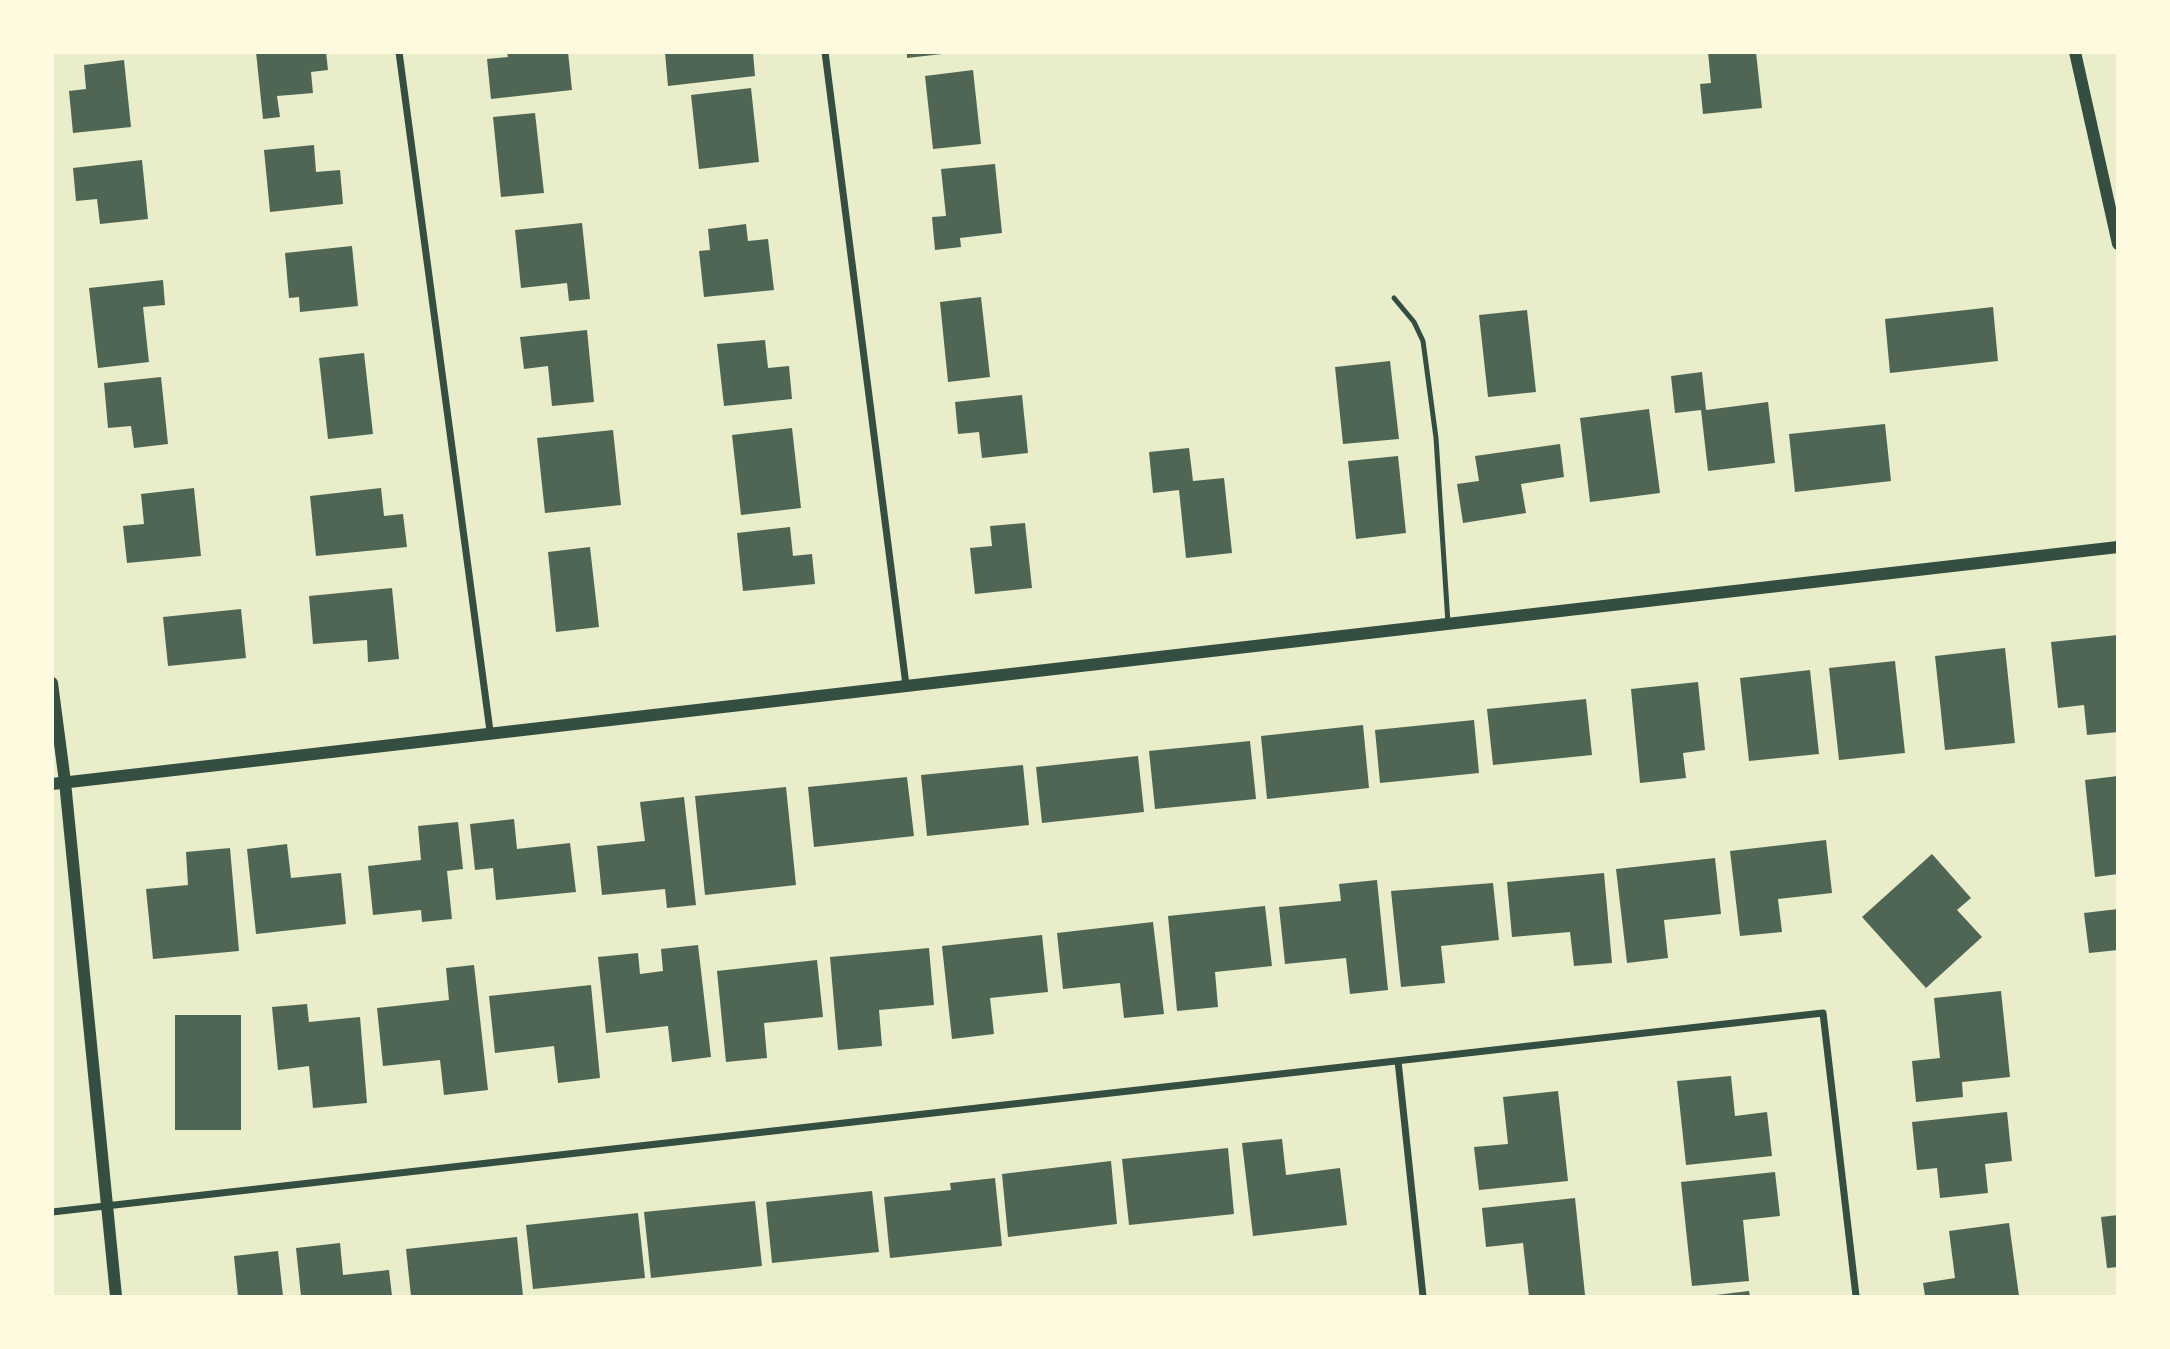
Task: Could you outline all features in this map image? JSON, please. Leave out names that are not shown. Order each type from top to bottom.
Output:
[{"type":"street","points":[[399,52],[490,732]]},
{"type":"street","points":[[825,52],[906,685]]},
{"type":"street","points":[[2075,52],[2118,244]]},
{"type":"street","points":[[59,783],[2118,547]]},
{"type":"street","points":[[52,682],[59,783],[116,1297]]},
{"type":"street","points":[[52,1212],[1823,1013],[1856,1297]]},
{"type":"street","points":[[1398,1060],[1423,1297]]},
{"type":"lane","points":[[1394,298],[1414,322],[1423,341],[1436,438],[1448,623]]},
{"type":"building","points":[[256,52],[326,52],[328,70],[311,72],[313,93],[277,96],[280,117],[263,119]]},
{"type":"building","points":[[507,52],[568,52],[572,90],[491,99],[487,59],[508,57]]},
{"type":"building","points":[[665,52],[753,52],[755,76],[668,86]]},
{"type":"building","points":[[907,52],[942,52],[942,54],[907,58]]},
{"type":"building","points":[[1708,52],[1756,52],[1762,108],[1703,114],[1700,84],[1711,83]]},
{"type":"building","points":[[124,60],[131,127],[73,133],[69,91],[86,89],[84,65]]},
{"type":"building","points":[[973,70],[981,144],[933,149],[925,76]]},
{"type":"building","points":[[751,88],[759,162],[699,169],[691,95]]},
{"type":"building","points":[[535,113],[544,193],[501,197],[493,117]]},
{"type":"building","points":[[314,145],[316,172],[340,170],[343,204],[270,212],[264,150]]},
{"type":"building","points":[[142,160],[148,219],[100,224],[97,199],[76,201],[73,168]]},
{"type":"building","points":[[995,164],[1002,233],[960,238],[961,247],[935,250],[932,217],[946,216],[941,169]]},
{"type":"building","points":[[582,223],[590,299],[569,301],[567,283],[521,288],[515,230]]},
{"type":"building","points":[[746,224],[748,241],[768,239],[774,290],[704,297],[699,251],[710,250],[708,229]]},
{"type":"building","points":[[352,246],[358,306],[300,312],[299,297],[289,298],[285,253]]},
{"type":"building","points":[[163,280],[165,305],[143,307],[149,362],[98,368],[89,288]]},
{"type":"building","points":[[981,297],[990,377],[948,382],[940,302]]},
{"type":"building","points":[[1993,307],[1998,361],[1890,373],[1885,319]]},
{"type":"building","points":[[1527,310],[1536,392],[1488,397],[1479,315]]},
{"type":"building","points":[[587,330],[594,402],[552,406],[548,366],[524,369],[520,337]]},
{"type":"building","points":[[765,340],[768,368],[789,366],[792,399],[724,406],[717,344]]},
{"type":"building","points":[[364,353],[373,434],[328,439],[319,358]]},
{"type":"building","points":[[1390,361],[1399,439],[1343,444],[1335,367]]},
{"type":"building","points":[[1702,372],[1706,410],[1768,402],[1775,463],[1708,471],[1701,410],[1675,413],[1671,376]]},
{"type":"building","points":[[161,377],[168,444],[134,448],[131,426],[108,428],[104,383]]},
{"type":"building","points":[[1022,395],[1028,453],[982,458],[979,432],[958,434],[955,402]]},
{"type":"building","points":[[1649,409],[1660,493],[1590,502],[1580,418]]},
{"type":"building","points":[[1885,424],[1891,481],[1795,492],[1789,434]]},
{"type":"building","points":[[792,428],[801,508],[741,515],[732,435]]},
{"type":"building","points":[[613,430],[621,505],[545,513],[537,438]]},
{"type":"building","points":[[1560,444],[1564,477],[1521,484],[1526,513],[1463,523],[1457,484],[1479,481],[1475,456]]},
{"type":"building","points":[[1189,448],[1193,481],[1224,478],[1232,553],[1186,558],[1179,490],[1153,493],[1149,452]]},
{"type":"building","points":[[1398,456],[1406,533],[1356,539],[1348,461]]},
{"type":"building","points":[[194,488],[201,556],[127,563],[123,526],[144,524],[141,494]]},
{"type":"building","points":[[381,488],[384,516],[403,514],[407,547],[316,556],[310,496]]},
{"type":"building","points":[[1025,523],[1032,588],[975,594],[970,548],[992,546],[990,526]]},
{"type":"building","points":[[790,527],[793,556],[812,554],[815,584],[743,591],[737,533]]},
{"type":"building","points":[[590,547],[599,627],[556,632],[548,552]]},
{"type":"building","points":[[392,588],[399,659],[368,662],[367,640],[313,644],[309,596]]},
{"type":"building","points":[[241,609],[246,658],[168,666],[163,617]]},
{"type":"building","points":[[2118,635],[2118,732],[2087,735],[2084,705],[2058,708],[2051,642]]},
{"type":"building","points":[[2005,648],[2015,743],[1945,750],[1935,656]]},
{"type":"building","points":[[1895,661],[1905,753],[1839,760],[1829,668]]},
{"type":"building","points":[[1810,670],[1819,754],[1749,761],[1740,678]]},
{"type":"building","points":[[1698,682],[1705,750],[1683,753],[1686,778],[1640,783],[1631,689]]},
{"type":"building","points":[[1586,699],[1592,755],[1493,765],[1487,709]]},
{"type":"building","points":[[1474,720],[1479,773],[1380,783],[1375,730]]},
{"type":"building","points":[[1363,725],[1369,788],[1267,799],[1261,736]]},
{"type":"building","points":[[1250,741],[1256,799],[1155,809],[1149,751]]},
{"type":"building","points":[[1138,756],[1144,812],[1042,823],[1036,767]]},
{"type":"building","points":[[1023,765],[1029,825],[927,836],[921,775]]},
{"type":"building","points":[[2118,776],[2118,874],[2095,877],[2085,780]]},
{"type":"building","points":[[907,777],[914,836],[814,847],[808,787]]},
{"type":"building","points":[[786,787],[796,885],[705,895],[695,796]]},
{"type":"building","points":[[684,797],[696,905],[667,908],[665,889],[602,895],[597,846],[645,841],[640,802]]},
{"type":"building","points":[[514,819],[517,849],[570,843],[576,892],[496,900],[493,868],[475,870],[470,824]]},
{"type":"building","points":[[458,822],[463,869],[447,871],[452,919],[422,922],[421,910],[373,915],[368,866],[421,860],[418,826]]},
{"type":"building","points":[[1826,840],[1832,893],[1778,899],[1782,932],[1740,936],[1730,851]]},
{"type":"building","points":[[287,844],[291,878],[341,873],[346,924],[256,934],[247,849]]},
{"type":"building","points":[[230,848],[239,951],[153,959],[146,889],[188,885],[186,852]]},
{"type":"building","points":[[1932,854],[1971,898],[1957,910],[1982,937],[1926,988],[1862,917]]},
{"type":"building","points":[[1715,858],[1721,914],[1664,920],[1668,958],[1627,963],[1616,869]]},
{"type":"building","points":[[1604,873],[1612,963],[1574,966],[1570,932],[1512,937],[1507,882]]},
{"type":"building","points":[[1377,880],[1388,990],[1350,994],[1346,958],[1285,964],[1279,907],[1341,901],[1339,884]]},
{"type":"building","points":[[1493,883],[1499,940],[1441,946],[1445,983],[1401,987],[1391,891]]},
{"type":"building","points":[[1265,906],[1272,966],[1215,972],[1218,1007],[1177,1011],[1168,916]]},
{"type":"building","points":[[2118,909],[2118,950],[2089,953],[2084,913]]},
{"type":"building","points":[[1153,922],[1164,1014],[1124,1018],[1120,983],[1063,989],[1057,933]]},
{"type":"building","points":[[1042,935],[1048,992],[990,998],[994,1034],[952,1039],[942,946]]},
{"type":"building","points":[[698,945],[711,1057],[672,1062],[668,1026],[606,1033],[598,957],[638,953],[640,974],[663,971],[661,949]]},
{"type":"building","points":[[929,948],[934,1005],[879,1010],[882,1046],[838,1050],[830,957]]},
{"type":"building","points":[[817,960],[823,1017],[764,1023],[767,1058],[726,1062],[717,971]]},
{"type":"building","points":[[474,965],[488,1090],[444,1095],[440,1060],[383,1066],[377,1008],[449,1000],[446,968]]},
{"type":"building","points":[[591,985],[600,1078],[558,1083],[554,1046],[495,1053],[489,996]]},
{"type":"building","points":[[2001,991],[2010,1077],[1962,1082],[1963,1097],[1916,1102],[1912,1061],[1940,1058],[1934,998]]},
{"type":"building","points":[[307,1004],[309,1022],[360,1017],[367,1103],[313,1108],[309,1066],[278,1070],[272,1007]]},
{"type":"building","points":[[175,1015],[241,1015],[241,1130],[175,1130]]},
{"type":"building","points":[[1731,1076],[1735,1116],[1767,1112],[1772,1156],[1686,1165],[1677,1081]]},
{"type":"building","points":[[1558,1091],[1568,1181],[1479,1190],[1474,1147],[1508,1144],[1503,1097]]},
{"type":"building","points":[[2007,1112],[2012,1161],[1985,1164],[1988,1193],[1940,1198],[1937,1168],[1917,1170],[1912,1122]]},
{"type":"building","points":[[1282,1139],[1286,1175],[1340,1168],[1347,1225],[1253,1236],[1242,1143]]},
{"type":"building","points":[[1228,1148],[1234,1214],[1129,1225],[1122,1159]]},
{"type":"building","points":[[1111,1161],[1117,1224],[1008,1237],[1002,1174]]},
{"type":"building","points":[[1775,1172],[1780,1216],[1743,1220],[1749,1281],[1692,1286],[1681,1182]]},
{"type":"building","points":[[995,1178],[1002,1246],[890,1258],[884,1197],[951,1190],[950,1183]]},
{"type":"building","points":[[872,1191],[879,1252],[772,1263],[766,1202]]},
{"type":"building","points":[[1575,1198],[1585,1295],[1529,1296],[1523,1243],[1486,1247],[1482,1208]]},
{"type":"building","points":[[755,1201],[762,1266],[651,1278],[644,1212]]},
{"type":"building","points":[[638,1213],[645,1278],[533,1289],[526,1225]]},
{"type":"building","points":[[2118,1215],[2118,1267],[2107,1268],[2101,1217]]},
{"type":"building","points":[[2009,1223],[2019,1296],[1925,1296],[1923,1283],[1955,1278],[1949,1231]]},
{"type":"building","points":[[517,1237],[523,1296],[411,1296],[406,1249]]},
{"type":"building","points":[[340,1243],[343,1275],[389,1270],[392,1296],[301,1296],[296,1248]]},
{"type":"building","points":[[278,1251],[283,1296],[238,1296],[234,1256]]},
{"type":"building","points":[[1749,1291],[1750,1296],[1716,1296],[1716,1295]]}]
